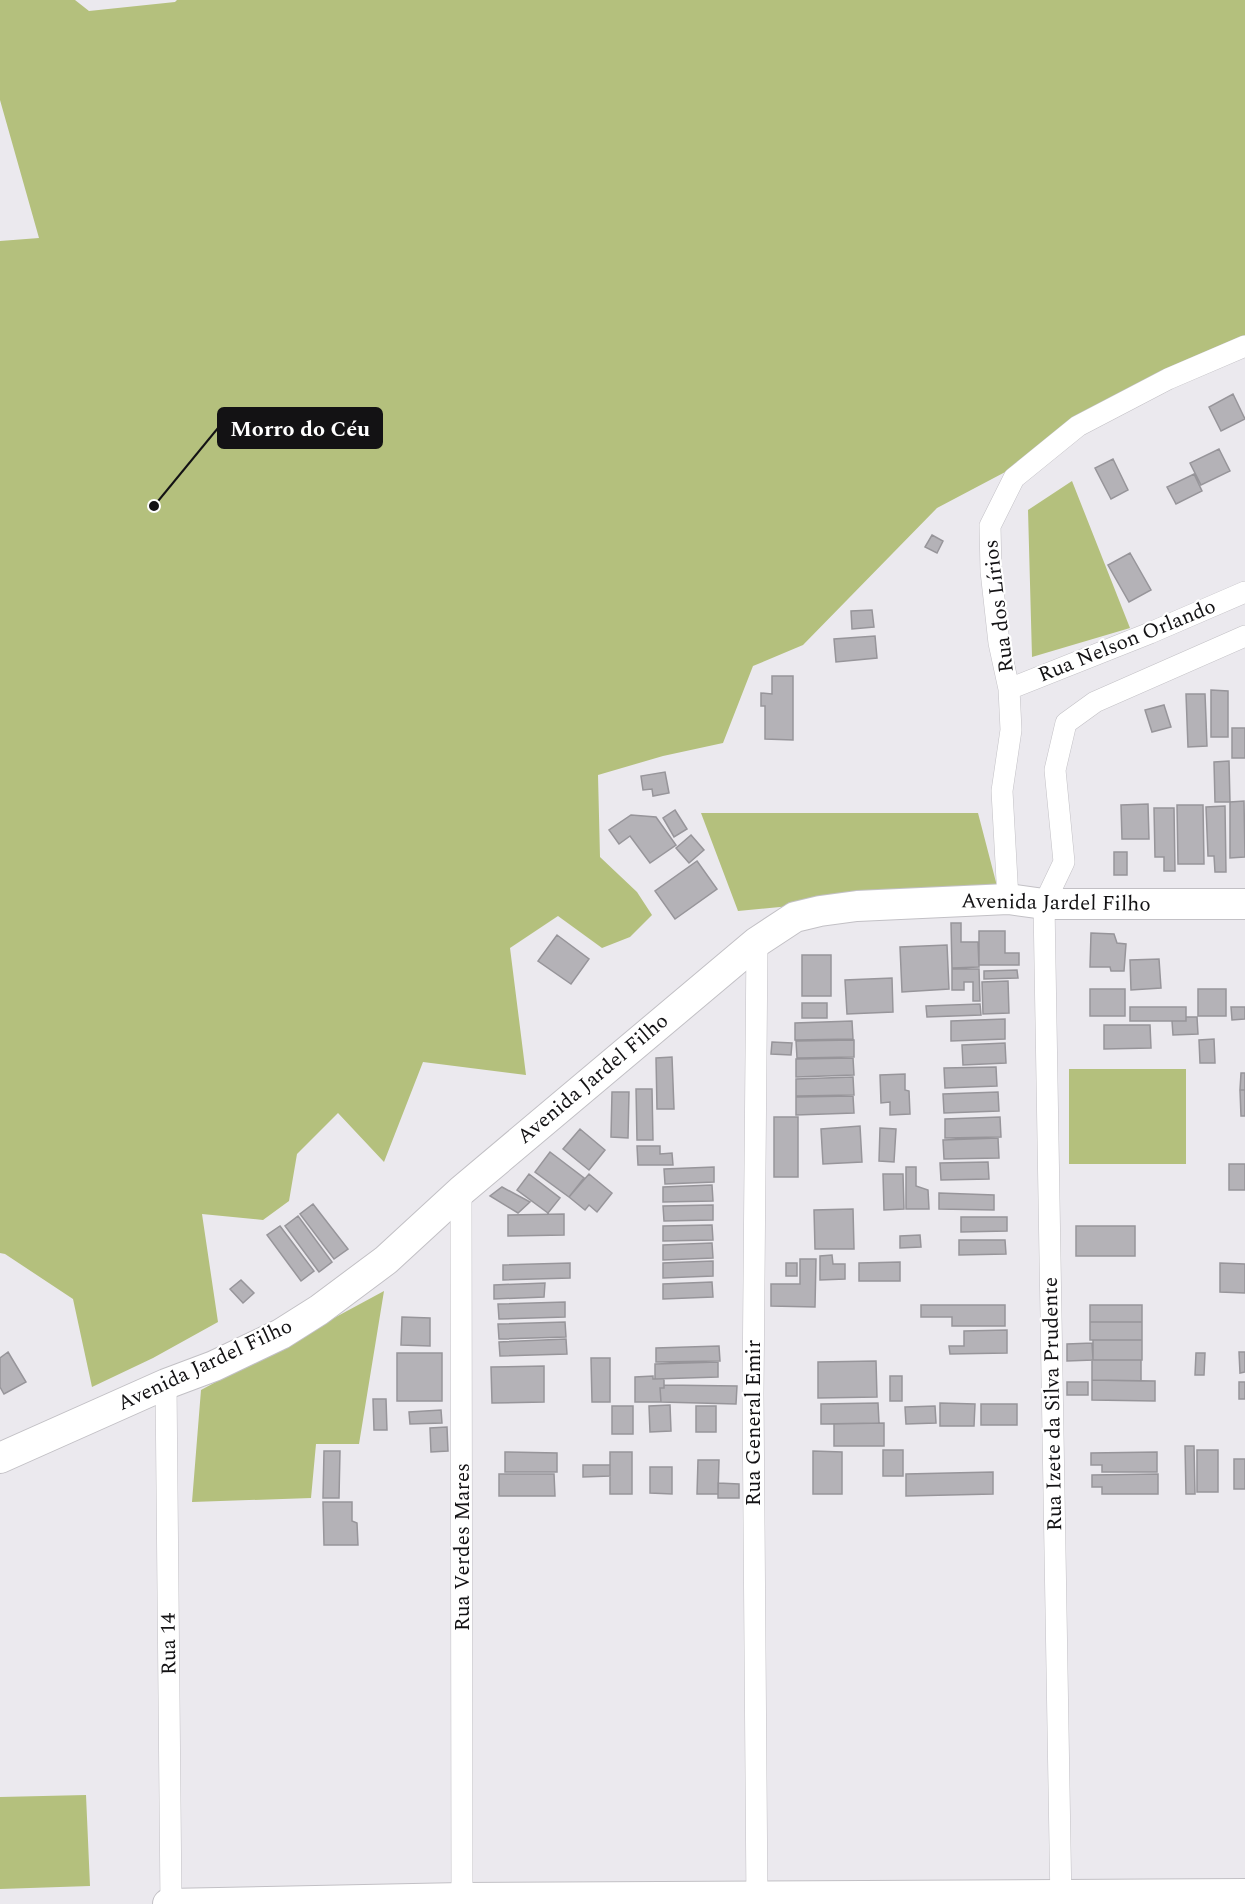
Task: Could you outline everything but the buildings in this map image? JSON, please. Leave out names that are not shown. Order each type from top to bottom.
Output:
[{"type":"main road","name":"Avenida Jardel Filho","points":[[0,1458],[166,1384],[214,1366],[281,1334],[319,1311],[386,1260],[461,1191],[757,942],[795,917],[820,910],[857,906],[1008,899],[1044,904],[1245,904]]},
{"type":"main road","points":[[170,1904],[1061,1899],[1245,1894]]},
{"type":"street","name":"Rua dos Lírios","points":[[1008,899],[1002,791],[1011,730],[1009,689],[999,643],[991,571],[990,526],[1014,478],[1078,426],[1168,378],[1245,346]]},
{"type":"street","name":"Rua Nelson Orlando","points":[[1009,689],[1245,592]]},
{"type":"street","name":"Rua Nelson Orlando","points":[[1044,904],[1064,862],[1055,770],[1066,723],[1095,702],[1245,636]]},
{"type":"street","name":"Rua Izete da Silva Prudente","points":[[1044,904],[1061,1899]]},
{"type":"street","name":"Rua General Emir","points":[[757,942],[753,1381],[757,1900]]},
{"type":"street","name":"Rua Verdes Mares","points":[[461,1191],[462,1901]]},
{"type":"street","name":"Rua 14","points":[[166,1384],[170,1904]]},
{"type":"green space","points":[[0,0],[75,0],[89,11],[177,0],[1245,0],[1245,345],[937,508],[803,645],[753,666],[723,743],[663,756],[598,775],[600,857],[637,892],[652,915],[630,937],[602,948],[558,916],[510,948],[526,1075],[423,1062],[384,1162],[338,1113],[297,1154],[289,1201],[263,1220],[202,1214],[218,1322],[153,1358],[92,1387],[73,1299],[5,1254],[0,1253],[0,241],[39,238],[0,100]]},
{"type":"green space","points":[[1072,481],[1130,628],[1032,657],[1028,510]]},
{"type":"green space","points":[[701,813],[978,813],[997,886],[738,911]]},
{"type":"green space","points":[[1069,1069],[1186,1069],[1186,1164],[1069,1164]]},
{"type":"green space","points":[[384,1291],[359,1444],[316,1444],[311,1498],[192,1502],[201,1390]]},
{"type":"green space","points":[[86,1795],[90,1886],[0,1889],[0,1797]]},
{"type":"place","name":"Morro do Céu","points":[[154,506]]}]
